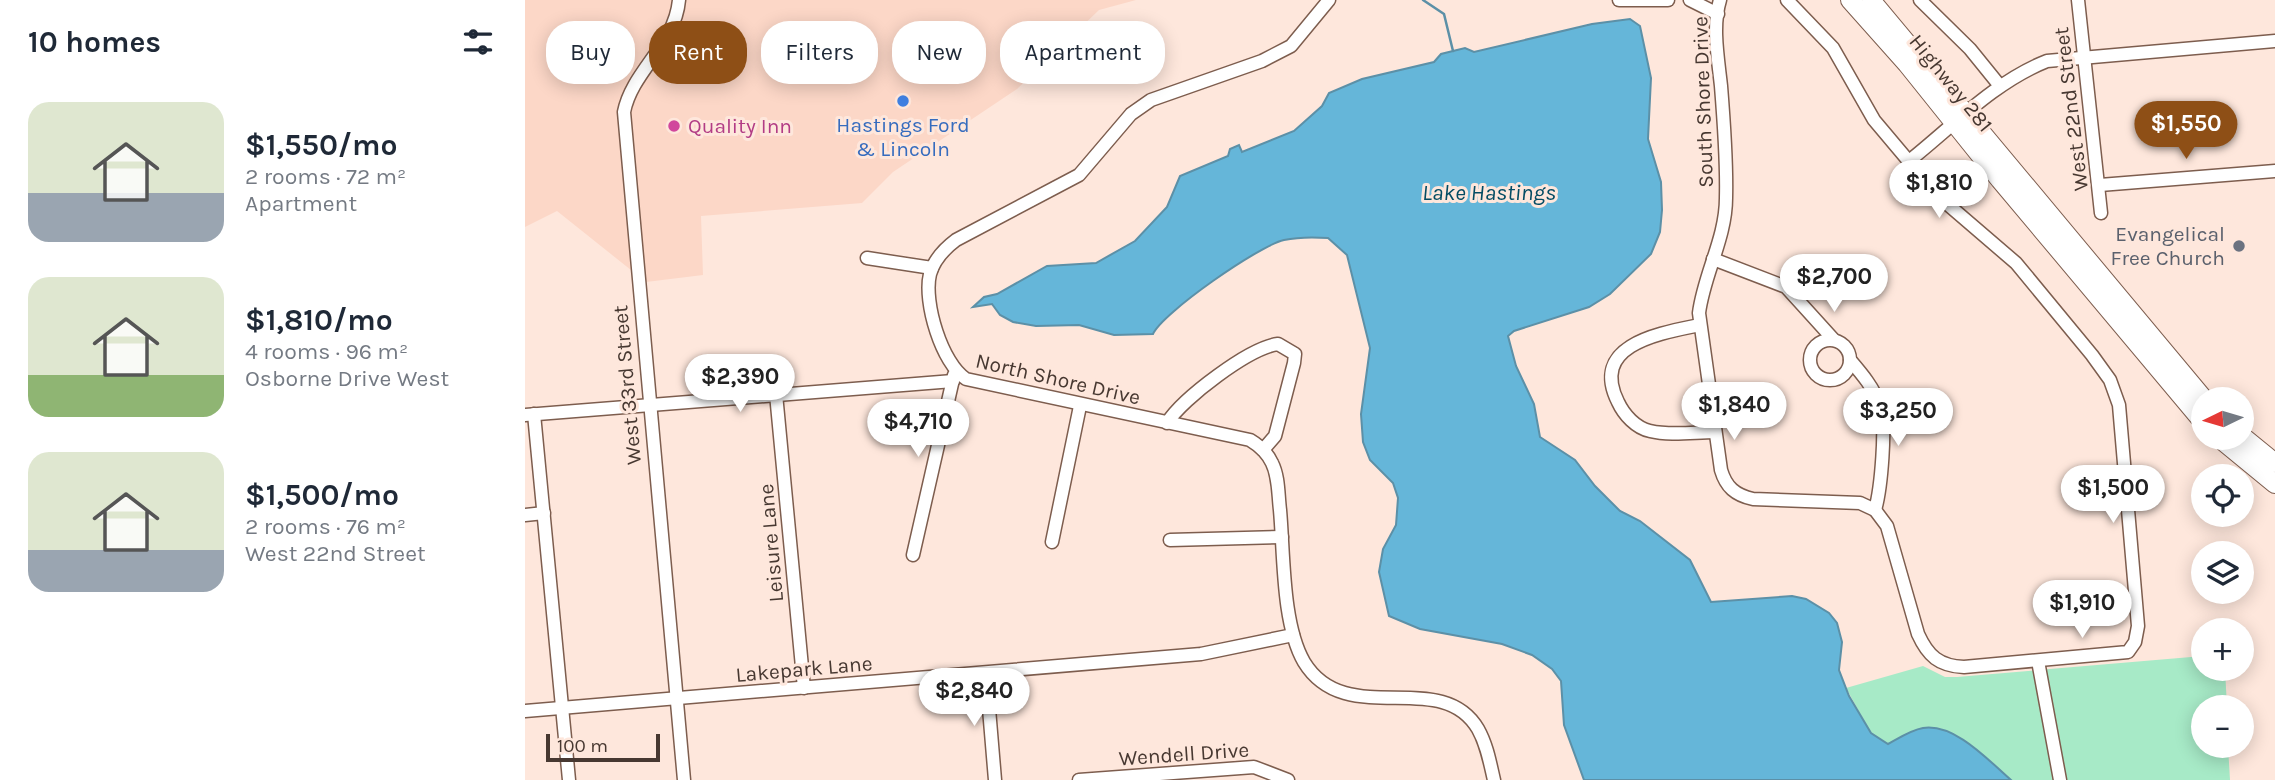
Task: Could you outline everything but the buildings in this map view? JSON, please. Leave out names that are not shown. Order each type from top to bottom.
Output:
[{"type":"highway","name":"Highway 281","points":[[1850,0],[1960,120],[2194,387]]},
{"type":"highway","name":"Highway 281","points":[[1871,0],[1960,120],[2191,407]]},
{"type":"highway","points":[[2254,446],[2275,463]]},
{"type":"highway","points":[[2234,450],[2275,484]]},
{"type":"street","name":"West 33rd Street","points":[[679,0],[669,33],[630,94],[624,112],[648,405],[684,780]]},
{"type":"street","points":[[867,258],[932,268],[942,252],[956,240],[1079,175],[1139,107],[1160,96],[1281,52],[1301,36],[1329,0]]},
{"type":"street","points":[[1619,0],[1668,0]]},
{"type":"street","points":[[1690,0],[1718,14]]},
{"type":"street","name":"South Shore Drive","points":[[1720,0],[1718,14],[1727,200],[1701,299],[1700,326],[1723,478],[1736,494],[1753,499],[1860,503],[1875,510]]},
{"type":"street","points":[[1713,259],[1777,281],[1786,287],[1834,341],[1846,349],[1850,360],[1874,392],[1882,410],[1880,493],[1875,510],[1887,526],[1918,634],[1933,657],[1953,666],[2128,652],[2135,642],[2138,628],[2120,421],[2110,380],[2015,263],[1948,207],[1874,120],[1833,48],[1787,0]]},
{"type":"street","points":[[1920,0],[1970,50],[2000,86]]},
{"type":"street","name":"West 22nd Street","points":[[2078,0],[2102,214]]},
{"type":"street","points":[[1909,161],[2000,86],[2018,74],[2047,61],[2275,41]]},
{"type":"street","points":[[2100,185],[2275,171]]},
{"type":"street","name":"North Shore Drive","points":[[932,268],[930,298],[942,348],[954,376],[976,384],[1250,440],[1263,450]]},
{"type":"street","points":[[1809,314],[1815,332],[1811,357],[1814,371],[1826,379],[1856,381],[1874,392]]},
{"type":"street","points":[[1700,326],[1653,334],[1629,347],[1615,366],[1613,390],[1631,420],[1650,431],[1715,432]]},
{"type":"street","points":[[1814,348],[1822,342],[1834,341]]},
{"type":"street","points":[[1167,423],[1176,410],[1255,352],[1278,344],[1295,354],[1275,436],[1263,450],[1276,475],[1293,635],[1305,664],[1315,675],[1346,694],[1358,698],[1437,700],[1460,709],[1477,727],[1483,738],[1494,780]]},
{"type":"street","points":[[1838,378],[1846,372],[1850,360]]},
{"type":"street","points":[[569,780],[544,513],[529,415],[954,376],[913,555]]},
{"type":"street","name":"Leisure Lane","points":[[776,394],[804,688]]},
{"type":"street","points":[[1052,542],[1080,405]]},
{"type":"street","points":[[525,515],[544,513]]},
{"type":"street","points":[[1170,540],[1282,537]]},
{"type":"street","name":"Lakepark Lane","points":[[525,710],[1201,654],[1293,635]]},
{"type":"street","points":[[2038,661],[2060,780]]},
{"type":"street","points":[[986,673],[995,780]]},
{"type":"street","name":"Wendell Drive","points":[[1079,780],[1178,776],[1254,766],[1288,780]]},
{"type":"shaded area","points":[[525,0],[1136,0],[1099,10],[1088,21],[1000,21],[1000,84],[1022,84],[1017,89],[893,172],[862,203],[701,216],[703,275],[646,282],[557,211],[525,227]]},
{"type":"green space","points":[[2191,657],[2191,681],[2226,681],[2226,695],[2191,695],[2191,758],[2229,758],[2230,780],[2011,780],[1970,746],[1934,728],[1923,728],[1905,734],[1888,744],[1871,733],[1846,688],[1923,666],[1945,677]]},
{"type":"water","name":"Lake Hastings","points":[[1630,19],[1640,26],[1651,78],[1648,139],[1661,182],[1660,232],[1651,254],[1610,294],[1589,307],[1514,331],[1508,336],[1516,366],[1534,404],[1540,437],[1575,460],[1595,486],[1620,511],[1640,521],[1690,560],[1711,602],[1792,596],[1806,599],[1829,613],[1837,623],[1842,642],[1839,670],[1849,696],[1871,733],[1888,744],[1923,728],[1947,731],[1971,745],[2011,780],[1584,780],[1564,725],[1561,681],[1552,669],[1532,655],[1502,644],[1420,629],[1389,616],[1379,572],[1383,549],[1396,525],[1398,498],[1393,483],[1370,460],[1363,442],[1361,414],[1370,348],[1347,255],[1328,238],[1284,240],[1255,254],[1192,296],[1160,324],[1153,334],[1114,335],[1079,325],[1036,326],[1013,322],[1000,315],[992,304],[973,307],[984,297],[997,294],[1047,266],[1096,263],[1135,241],[1167,207],[1180,176],[1228,156],[1230,149],[1239,145],[1242,152],[1294,131],[1322,106],[1329,93],[1362,79],[1434,62],[1441,54],[1465,48],[1474,52],[1592,24]]},
{"type":"waterway","points":[[1423,0],[1444,14],[1453,51]]},
{"type":"place","name":"Hastings Ford & Lincoln","points":[[903,101]]},
{"type":"place","name":"Quality Inn","points":[[674,126]]},
{"type":"place","name":"Evangelical Free Church","points":[[2239,246]]}]
